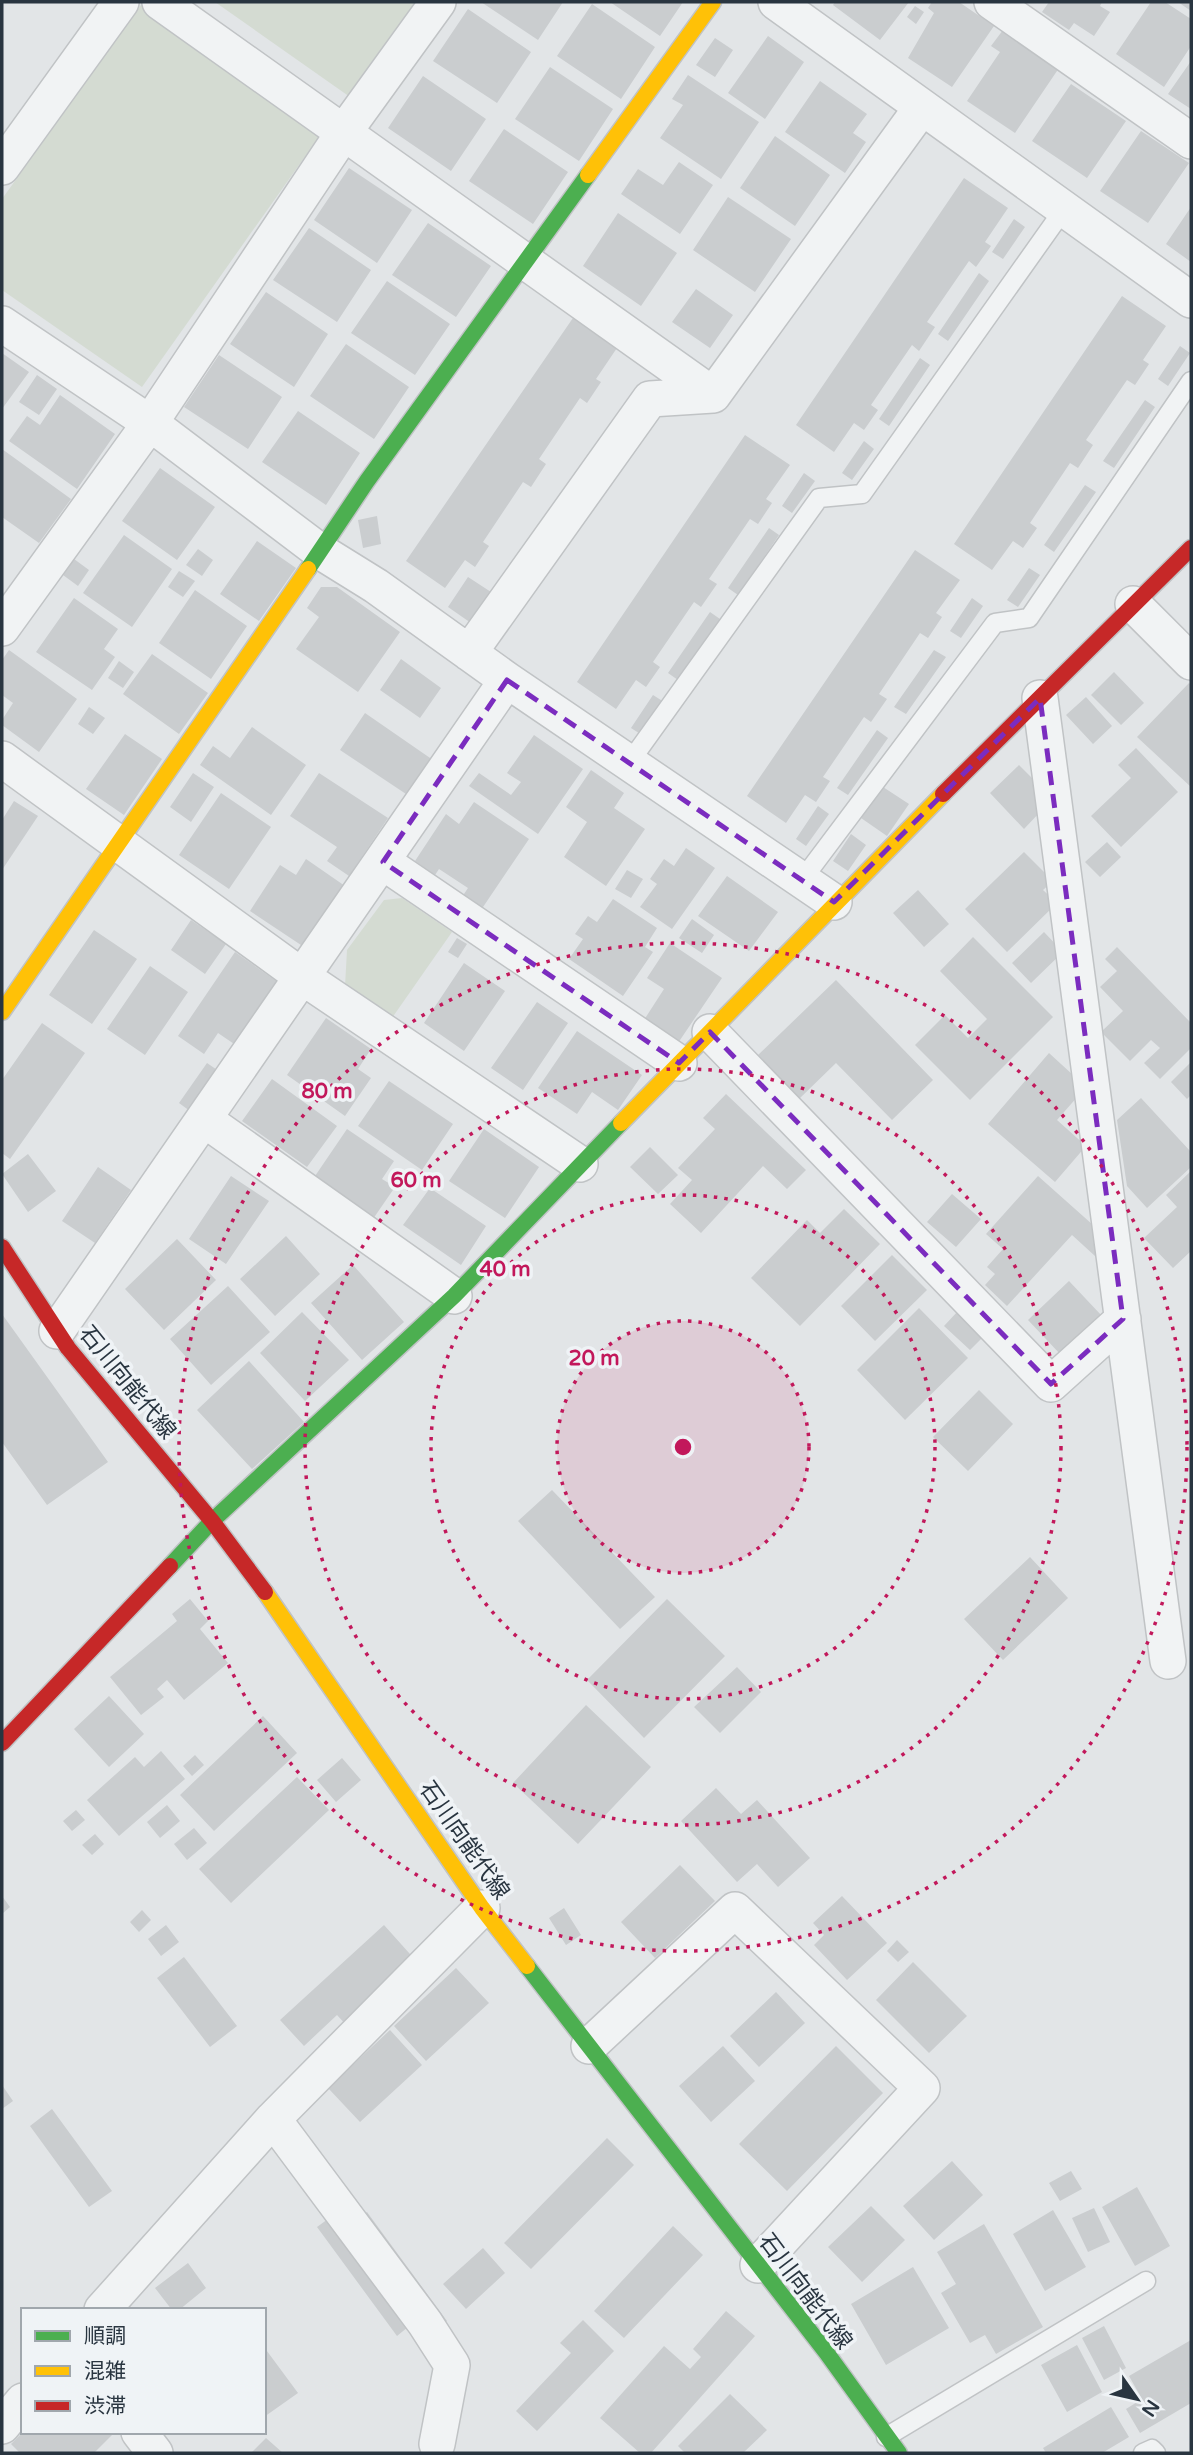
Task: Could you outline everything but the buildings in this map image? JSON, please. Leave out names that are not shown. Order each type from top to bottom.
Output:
[{"type":"street","points":[[2,167],[121,2]]},
{"type":"street","points":[[160,2],[713,395]]},
{"type":"street","points":[[2,628],[150,423],[344,132],[438,2]]},
{"type":"street","points":[[2,1012],[306,573],[318,550],[479,322],[526,262],[713,2]]},
{"type":"street","points":[[992,2],[1191,141]]},
{"type":"street","points":[[782,3],[1191,300]]},
{"type":"street","points":[[713,395],[922,107]]},
{"type":"street","points":[[2,324],[150,423],[318,550],[376,586],[507,680],[834,902]]},
{"type":"street","points":[[468,653],[650,399],[713,395]]},
{"type":"street","points":[[2,1742],[212,1521],[454,1296],[834,902],[1191,548]]},
{"type":"street","points":[[1133,604],[1191,662]]},
{"type":"street","points":[[57,1331],[304,978],[507,680]]},
{"type":"street","points":[[1040,698],[1168,1661]]},
{"type":"street","points":[[2,759],[304,978],[580,1164]]},
{"type":"street","points":[[383,862],[679,1063]]},
{"type":"street","points":[[709,1032],[1051,1384],[1123,1319]]},
{"type":"street","points":[[205,1120],[454,1296]]},
{"type":"street","name":"石川向能代線","points":[[2,1247],[57,1331],[212,1521],[304,1645],[482,1908],[758,2264],[899,2453]]},
{"type":"street","points":[[104,2308],[273,2119],[482,1908]]},
{"type":"street","points":[[589,2046],[735,1910],[922,2088],[758,2264]]},
{"type":"street","points":[[273,2119],[425,2323],[452,2365],[437,2444]]},
{"type":"street","points":[[2,2426],[21,2403]]},
{"type":"street","points":[[141,2434],[155,2453]]},
{"type":"lane","points":[[629,763],[819,499],[862,494],[1064,209]]},
{"type":"lane","points":[[802,880],[995,623],[1029,618],[1191,381]]},
{"type":"lane","points":[[886,2437],[1146,2281]]},
{"type":"lane","points":[[1143,2453],[1152,2449],[1156,2453]]},
{"type":"highlighted area","points":[[507,680],[834,902],[1040,698],[1123,1319],[1051,1384],[710,1032],[679,1063],[383,862]]},
{"type":"shaded area","points":[[215,2],[417,2],[350,97]]},
{"type":"shaded area","points":[[141,5],[321,134],[142,387],[2,290],[2,199]]},
{"type":"shaded area","points":[[402,898],[452,932],[392,1018],[345,986],[347,950],[384,900]]},
{"type":"traffic: fast","points":[[308,569],[367,481],[588,175]]},
{"type":"traffic: fast","points":[[170,1566],[212,1521],[454,1296],[621,1123]]},
{"type":"traffic: fast","points":[[527,1966],[826,2352],[899,2453]]},
{"type":"traffic: slow","points":[[588,175],[713,2]]},
{"type":"traffic: slow","points":[[2,1012],[308,569]]},
{"type":"traffic: slow","points":[[621,1123],[943,794]]},
{"type":"traffic: slow","points":[[265,1592],[482,1908],[527,1966]]},
{"type":"traffic: jam","points":[[943,794],[1191,548]]},
{"type":"traffic: jam","points":[[2,1247],[68,1348],[212,1521],[265,1592]]},
{"type":"traffic: jam","points":[[2,1743],[170,1566]]}]
